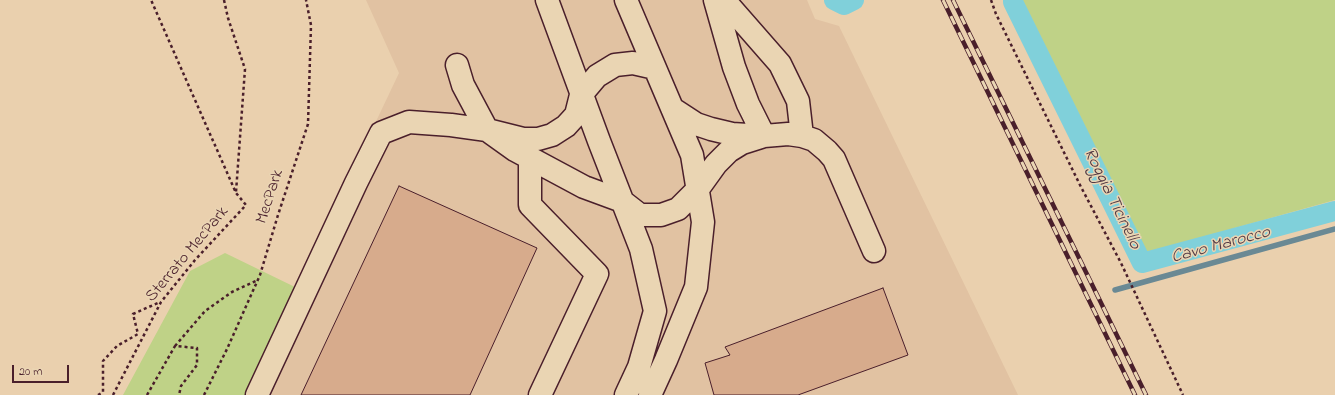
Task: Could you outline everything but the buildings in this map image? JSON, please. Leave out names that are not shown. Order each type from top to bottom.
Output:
[{"type":"lane","points":[[547,0],[641,249],[654,311],[639,367],[626,395]]},
{"type":"lane","points":[[626,0],[692,155],[703,222],[696,287],[650,395]]},
{"type":"lane","points":[[715,0],[734,67],[748,104],[764,136]]},
{"type":"lane","points":[[724,0],[780,64],[798,101],[802,136]]},
{"type":"lane","points":[[257,395],[382,133],[409,122],[451,124],[487,130],[523,139],[538,139],[552,135],[566,126],[576,115],[582,95],[597,76],[615,65],[633,63],[655,68]]},
{"type":"lane","points":[[458,65],[463,85],[487,130],[515,150],[584,187],[622,201],[640,215],[661,215],[678,209],[698,189],[716,164],[729,151],[742,144],[764,136]]},
{"type":"lane","points":[[673,109],[696,124],[732,134],[764,136],[788,134],[814,140],[828,150],[834,159],[874,251]]},
{"type":"lane","points":[[530,158],[530,205],[597,274],[540,395]]},
{"type":"path","name":"Sterrato MecPark","points":[[113,395],[161,302],[195,260],[246,205],[236,193],[151,0]]},
{"type":"path","name":"MecPark","points":[[224,0],[228,18],[245,69],[236,193]]},
{"type":"path","name":"MecPark","points":[[203,395],[227,349],[258,280],[308,124],[311,25],[306,0]]},
{"type":"path","points":[[991,0],[996,14],[1077,180],[1128,278],[1182,395]]},
{"type":"path","points":[[147,395],[175,346],[205,311],[232,292],[258,280]]},
{"type":"path","points":[[138,334],[132,314],[161,302]]},
{"type":"path","points":[[98,395],[103,392],[104,361],[116,346],[146,331]]},
{"type":"path","points":[[175,346],[197,348],[197,365],[181,386],[179,395]]},
{"type":"shaded area","points":[[366,0],[807,0],[815,19],[839,26],[1018,395],[246,395],[399,73]]},
{"type":"green space","points":[[1022,0],[1335,0],[1335,200],[1142,254],[1022,12]]},
{"type":"green space","points":[[225,253],[297,288],[246,395],[123,395],[190,271]]},
{"type":"waterway","name":"Roggia Ticinello","points":[[834,0],[844,5],[854,0]]},
{"type":"waterway","name":"Roggia Ticinello","points":[[1013,0],[1142,263],[1335,211]]},
{"type":"waterway","name":"Cavo Marocco","points":[[1115,290],[1335,229]]},
{"type":"railway","points":[[943,0],[1135,395]]},
{"type":"railway","points":[[953,0],[1146,395]]}]
